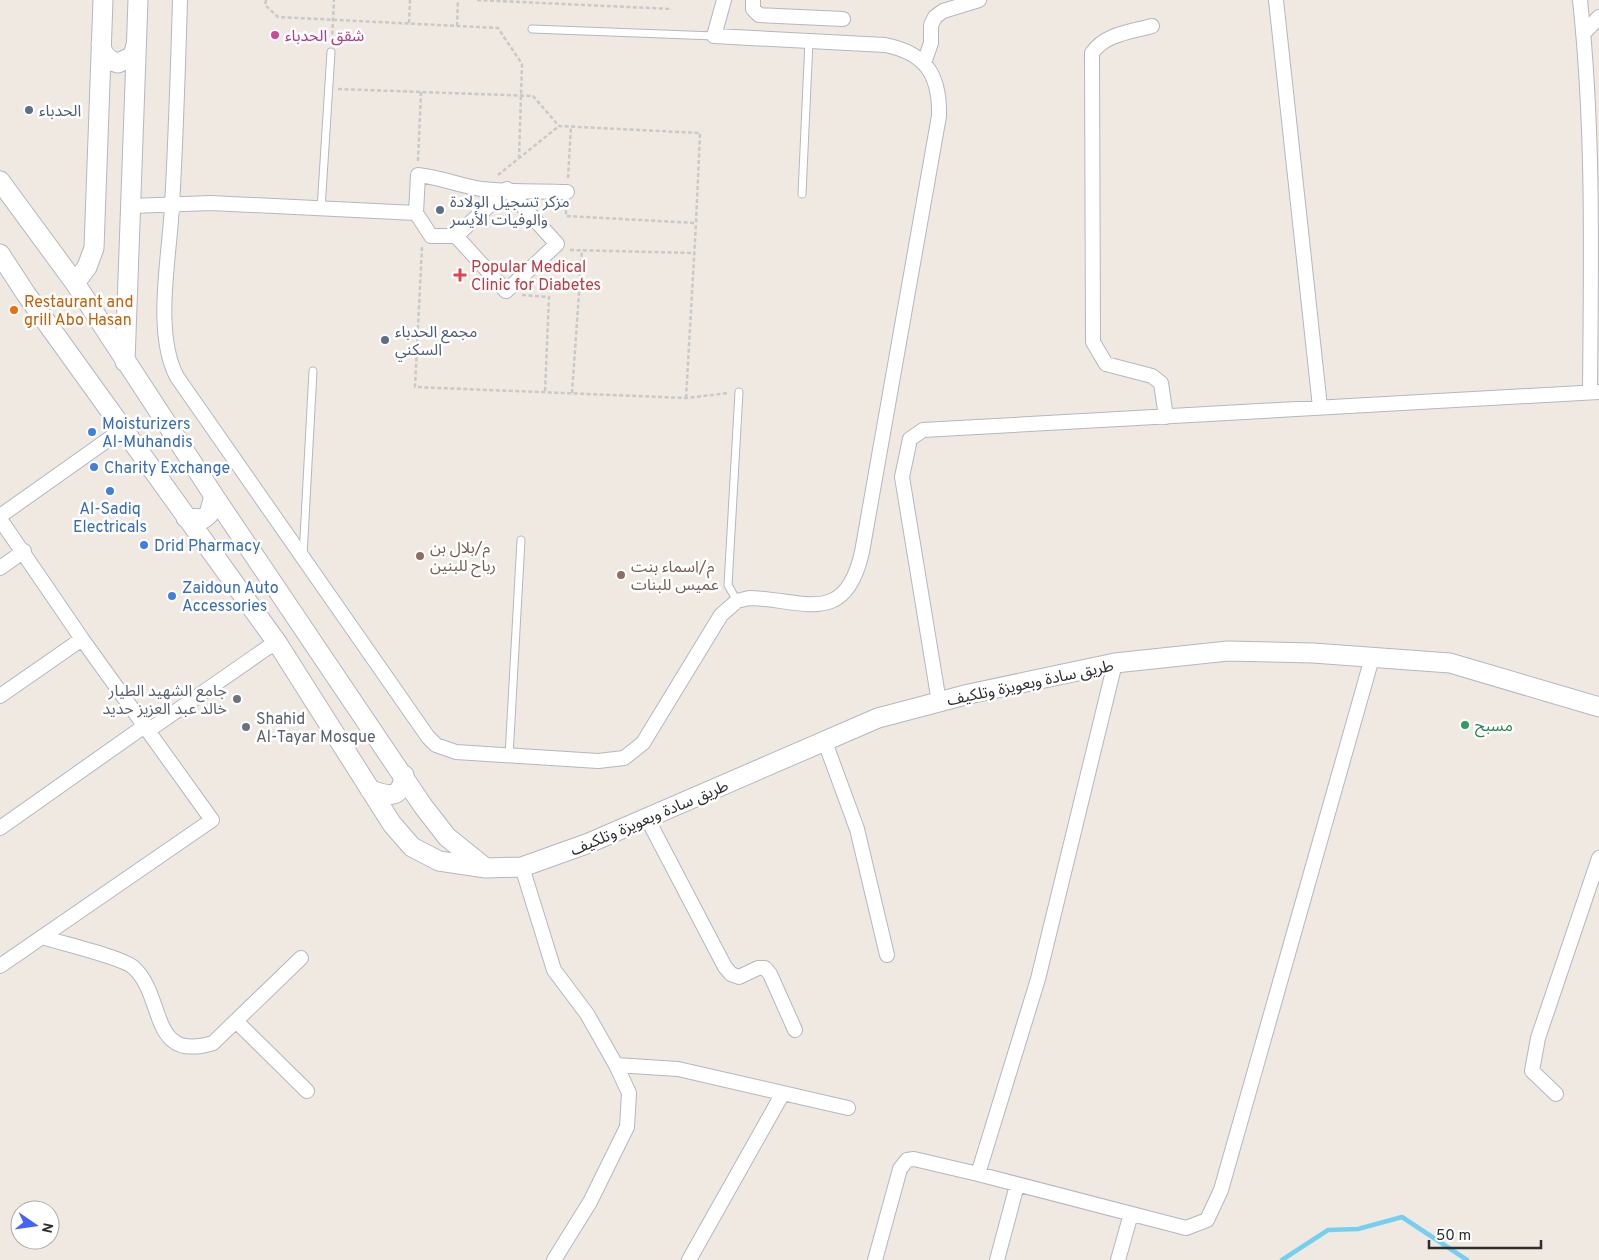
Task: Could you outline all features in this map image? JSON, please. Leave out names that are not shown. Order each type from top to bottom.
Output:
[{"type":"main road","points":[[75,283],[87,267],[94,248],[103,0]]},
{"type":"main road","points":[[125,362],[138,0]]},
{"type":"main road","points":[[101,44],[108,59],[118,62],[124,62],[133,56],[136,45]]},
{"type":"main road","points":[[0,181],[75,283],[214,496],[404,775],[423,806],[447,836],[486,868]]},
{"type":"main road","name":"طريق سادة وبعويزة وتلكيف","points":[[0,254],[186,518],[278,644],[392,824],[412,847],[439,861],[486,868],[522,867],[589,844],[878,718],[939,702],[1115,664],[1228,651],[1313,653],[1450,663],[1599,706]]},
{"type":"main road","points":[[186,518],[203,519],[209,514],[214,496]]},
{"type":"main road","points":[[370,790],[389,796],[395,794],[401,790],[404,775]]},
{"type":"street","points":[[180,0],[165,335],[171,367],[183,388],[428,738],[436,745],[456,752],[509,757],[611,761],[624,758],[643,743],[714,625],[728,606],[737,601],[759,598],[821,606],[843,592],[852,583],[859,568],[939,116],[937,84],[932,72],[924,63],[899,48],[885,45],[809,40],[714,36],[724,0]]},
{"type":"street","points":[[753,0],[753,9],[759,15],[843,18]]},
{"type":"street","points":[[924,63],[931,44],[931,25],[936,17],[943,11],[979,0]]},
{"type":"street","points":[[1276,0],[1320,407]]},
{"type":"street","points":[[939,702],[902,477],[910,439],[923,430],[1595,392],[1591,221],[1580,0]]},
{"type":"street","points":[[1583,34],[1599,17]]},
{"type":"street","points":[[1152,26],[1106,38],[1099,43],[1092,53],[1093,342],[1106,364],[1152,376],[1161,383],[1166,417]]},
{"type":"street","points":[[507,189],[456,236],[431,236],[420,218],[418,175],[436,177],[481,189],[507,189],[567,192]]},
{"type":"street","points":[[456,236],[506,291],[556,244],[507,189]]},
{"type":"street","points":[[131,206],[211,204],[321,209],[420,218]]},
{"type":"street","points":[[0,966],[212,820],[148,728],[82,639],[0,517],[123,429]]},
{"type":"street","points":[[0,568],[24,551]]},
{"type":"street","points":[[0,696],[82,639]]},
{"type":"street","points":[[0,828],[267,648],[278,644]]},
{"type":"street","points":[[874,1260],[900,1169],[907,1160],[914,1159],[1186,1228],[1207,1220],[1221,1190],[1372,658]]},
{"type":"street","points":[[978,1174],[1038,979],[1115,664]]},
{"type":"street","points":[[825,742],[857,829],[886,955]]},
{"type":"street","points":[[647,818],[725,967],[731,974],[739,978],[758,968],[765,968],[770,974],[795,1030]]},
{"type":"street","points":[[1556,1094],[1532,1070],[1538,1038],[1599,858]]},
{"type":"street","points":[[522,867],[554,970],[587,1014],[616,1065],[629,1094],[627,1127],[590,1202],[554,1260]]},
{"type":"street","points":[[42,937],[104,955],[133,967],[148,987],[161,1026],[172,1040],[184,1047],[196,1048],[213,1043],[302,958]]},
{"type":"street","points":[[236,1021],[307,1091]]},
{"type":"street","points":[[616,1065],[678,1069],[848,1108]]},
{"type":"street","points":[[690,1260],[783,1093]]},
{"type":"street","points":[[997,1260],[1017,1185]]},
{"type":"street","points":[[1118,1260],[1131,1214]]},
{"type":"lane","points":[[532,29],[714,36]]},
{"type":"lane","points":[[802,194],[809,40]]},
{"type":"lane","points":[[321,209],[331,52]]},
{"type":"lane","points":[[303,559],[313,371]]},
{"type":"lane","points":[[737,601],[728,585],[739,392]]},
{"type":"lane","points":[[509,757],[521,540]]},
{"type":"path","points":[[266,0],[265,5],[278,17],[498,28],[522,64],[519,159]]},
{"type":"path","points":[[331,52],[334,0]]},
{"type":"path","points":[[409,24],[410,0]]},
{"type":"path","points":[[457,26],[458,0]]},
{"type":"path","points":[[477,0],[672,9]]},
{"type":"path","points":[[329,89],[533,96],[559,126]]},
{"type":"path","points":[[418,175],[421,92]]},
{"type":"path","points":[[481,189],[559,126],[700,133],[686,398]]},
{"type":"path","points":[[571,126],[566,216],[696,223]]},
{"type":"path","points":[[420,218],[415,387],[686,398],[739,392]]},
{"type":"path","points":[[551,249],[694,253]]},
{"type":"path","points":[[572,393],[582,250]]},
{"type":"path","points":[[506,291],[517,295],[549,297],[545,392]]},
{"type":"waterway","points":[[1282,1260],[1328,1230],[1358,1229],[1402,1217],[1467,1260]]},
{"type":"place","name":"شقق الحدباء","points":[[275,35]]},
{"type":"place","name":"الحدباء","points":[[29,110]]},
{"type":"place","name":"مزكر تسجيل الولادة والوفيات الأيسر","points":[[440,210]]},
{"type":"place","name":"Popular Medical Clinic for Diabetes","points":[[460,275]]},
{"type":"place","name":"Restaurant and grill Abo Hasan","points":[[14,310]]},
{"type":"place","name":"مجمع الحدباء السكني","points":[[385,340]]},
{"type":"place","name":"Moisturizers Al-Muhandis","points":[[92,432]]},
{"type":"place","name":"Charity Exchange","points":[[94,467]]},
{"type":"place","name":"Al-Sadiq Electricals","points":[[110,491]]},
{"type":"place","name":"Drid Pharmacy","points":[[144,545]]},
{"type":"place","name":"م/بلال بن رباح للبنين","points":[[420,556]]},
{"type":"place","name":"م/اسماء بنت عميس للبنات","points":[[621,575]]},
{"type":"place","name":"Zaidoun Auto Accessories","points":[[172,596]]},
{"type":"place","name":"جامع الشهيد الطيار خالد عبد العزيز حديد","points":[[237,699]]},
{"type":"place","name":"مسبح","points":[[1465,725]]},
{"type":"place","name":"Shahid Al-Tayar Mosque","points":[[246,727]]}]
